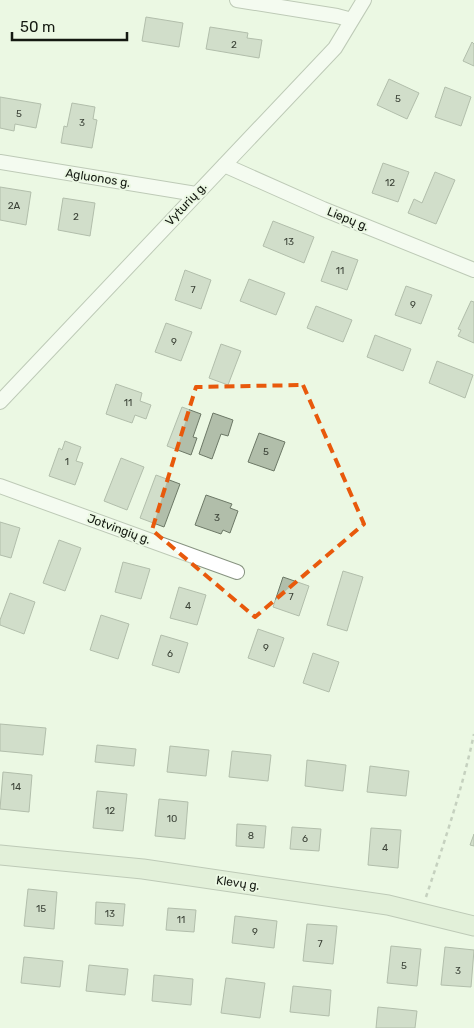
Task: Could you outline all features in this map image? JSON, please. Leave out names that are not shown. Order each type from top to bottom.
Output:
[{"type":"main road","name":"Klevų g.","points":[[0,855],[143,869],[388,905],[474,926]]},
{"type":"street","points":[[237,0],[338,16],[352,20]]},
{"type":"street","name":"Vyturių g.","points":[[0,402],[335,48],[364,0]]},
{"type":"street","name":"Agluonos g.","points":[[0,162],[196,194]]},
{"type":"street","name":"Liepų g.","points":[[224,165],[323,209],[474,270]]},
{"type":"street","name":"Jotvingių g.","points":[[0,486],[237,572]]},
{"type":"path","points":[[421,913],[456,810],[474,734]]},
{"type":"highlighted area","points":[[303,385],[364,524],[255,617],[152,530],[196,387]]},
{"type":"building","points":[[146,17],[183,23],[179,47],[142,41]]},
{"type":"building","points":[[210,27],[248,33],[247,38],[262,40],[259,58],[206,49]]},
{"type":"building","points":[[472,42],[474,44],[474,66],[463,61]]},
{"type":"building","points":[[389,79],[419,93],[407,119],[377,105]]},
{"type":"building","points":[[445,87],[471,97],[461,126],[435,117]]},
{"type":"building","points":[[0,97],[41,104],[36,128],[15,124],[14,131],[0,128]]},
{"type":"building","points":[[72,103],[95,107],[93,119],[97,120],[92,148],[61,143],[64,126],[67,127]]},
{"type":"building","points":[[383,163],[409,172],[398,202],[372,193]]},
{"type":"building","points":[[435,172],[455,180],[436,224],[408,213],[414,199],[422,203]]},
{"type":"building","points":[[0,187],[31,192],[26,225],[0,220]]},
{"type":"building","points":[[63,198],[95,203],[90,236],[58,230]]},
{"type":"building","points":[[273,221],[314,237],[304,263],[263,246]]},
{"type":"building","points":[[332,251],[358,260],[347,290],[321,281]]},
{"type":"building","points":[[185,270],[211,280],[201,309],[175,300]]},
{"type":"building","points":[[249,279],[285,293],[276,315],[240,301]]},
{"type":"building","points":[[406,286],[432,295],[421,324],[395,315]]},
{"type":"building","points":[[471,301],[474,302],[474,343],[458,336],[461,330],[458,329]]},
{"type":"building","points":[[316,306],[352,320],[343,342],[307,328]]},
{"type":"building","points":[[166,323],[192,332],[181,361],[155,352]]},
{"type":"building","points":[[375,335],[411,349],[403,371],[367,357]]},
{"type":"building","points":[[221,344],[241,351],[228,385],[209,378]]},
{"type":"building","points":[[437,361],[473,375],[465,398],[429,383]]},
{"type":"building","points":[[116,384],[142,393],[140,401],[151,405],[146,419],[135,415],[132,423],[106,414]]},
{"type":"building","points":[[182,407],[201,414],[193,437],[197,438],[191,455],[167,446]]},
{"type":"building","points":[[213,413],[233,420],[228,436],[221,434],[212,459],[199,454]]},
{"type":"building","points":[[259,433],[285,442],[274,471],[248,462]]},
{"type":"building","points":[[65,441],[81,447],[76,461],[83,463],[75,485],[49,476],[59,448],[62,450]]},
{"type":"building","points":[[121,458],[144,467],[127,510],[104,501]]},
{"type":"building","points":[[156,475],[180,484],[164,527],[140,518]]},
{"type":"building","points":[[206,495],[232,504],[230,508],[238,511],[230,533],[223,530],[221,534],[195,525]]},
{"type":"building","points":[[0,522],[20,528],[11,558],[0,555]]},
{"type":"building","points":[[59,540],[81,548],[65,591],[43,583]]},
{"type":"building","points":[[123,562],[150,569],[141,599],[115,592]]},
{"type":"building","points":[[343,571],[363,577],[347,631],[327,625]]},
{"type":"building","points":[[283,577],[309,586],[299,616],[273,607]]},
{"type":"building","points":[[179,587],[206,595],[197,625],[170,618]]},
{"type":"building","points":[[10,593],[35,602],[24,634],[0,625]]},
{"type":"building","points":[[101,615],[129,624],[118,659],[90,650]]},
{"type":"building","points":[[258,629],[284,638],[274,667],[248,658]]},
{"type":"building","points":[[161,635],[188,643],[179,673],[152,665]]},
{"type":"building","points":[[313,653],[339,662],[329,692],[303,683]]},
{"type":"building","points":[[0,724],[46,728],[43,755],[0,751]]},
{"type":"building","points":[[97,745],[136,749],[134,766],[95,762]]},
{"type":"building","points":[[170,746],[209,750],[206,776],[167,772]]},
{"type":"building","points":[[232,751],[271,755],[268,781],[229,777]]},
{"type":"building","points":[[307,760],[346,765],[343,791],[305,786]]},
{"type":"building","points":[[370,766],[409,771],[406,796],[367,792]]},
{"type":"building","points":[[3,772],[32,775],[29,812],[0,809]]},
{"type":"building","points":[[97,791],[127,794],[123,831],[93,828]]},
{"type":"building","points":[[159,799],[188,802],[185,839],[155,836]]},
{"type":"building","points":[[237,824],[266,826],[264,848],[236,846]]},
{"type":"building","points":[[292,827],[321,829],[319,851],[290,849]]},
{"type":"building","points":[[371,828],[401,830],[398,868],[368,865]]},
{"type":"building","points":[[474,834],[474,846],[470,845]]},
{"type":"building","points":[[28,889],[57,892],[54,929],[24,926]]},
{"type":"building","points":[[96,902],[125,904],[123,926],[95,924]]},
{"type":"building","points":[[168,908],[196,910],[194,932],[166,930]]},
{"type":"building","points":[[235,916],[277,921],[274,948],[232,943]]},
{"type":"building","points":[[307,924],[337,926],[333,964],[303,961]]},
{"type":"building","points":[[391,946],[421,949],[417,986],[387,983]]},
{"type":"building","points":[[445,947],[474,950],[471,987],[441,985]]},
{"type":"building","points":[[24,957],[63,961],[60,987],[21,983]]},
{"type":"building","points":[[89,965],[128,969],[125,995],[86,991]]},
{"type":"building","points":[[154,975],[193,979],[191,1005],[152,1001]]},
{"type":"building","points":[[226,978],[265,983],[260,1018],[221,1013]]},
{"type":"building","points":[[293,986],[331,990],[329,1016],[290,1012]]},
{"type":"building","points":[[378,1007],[417,1011],[415,1028],[376,1028]]}]
